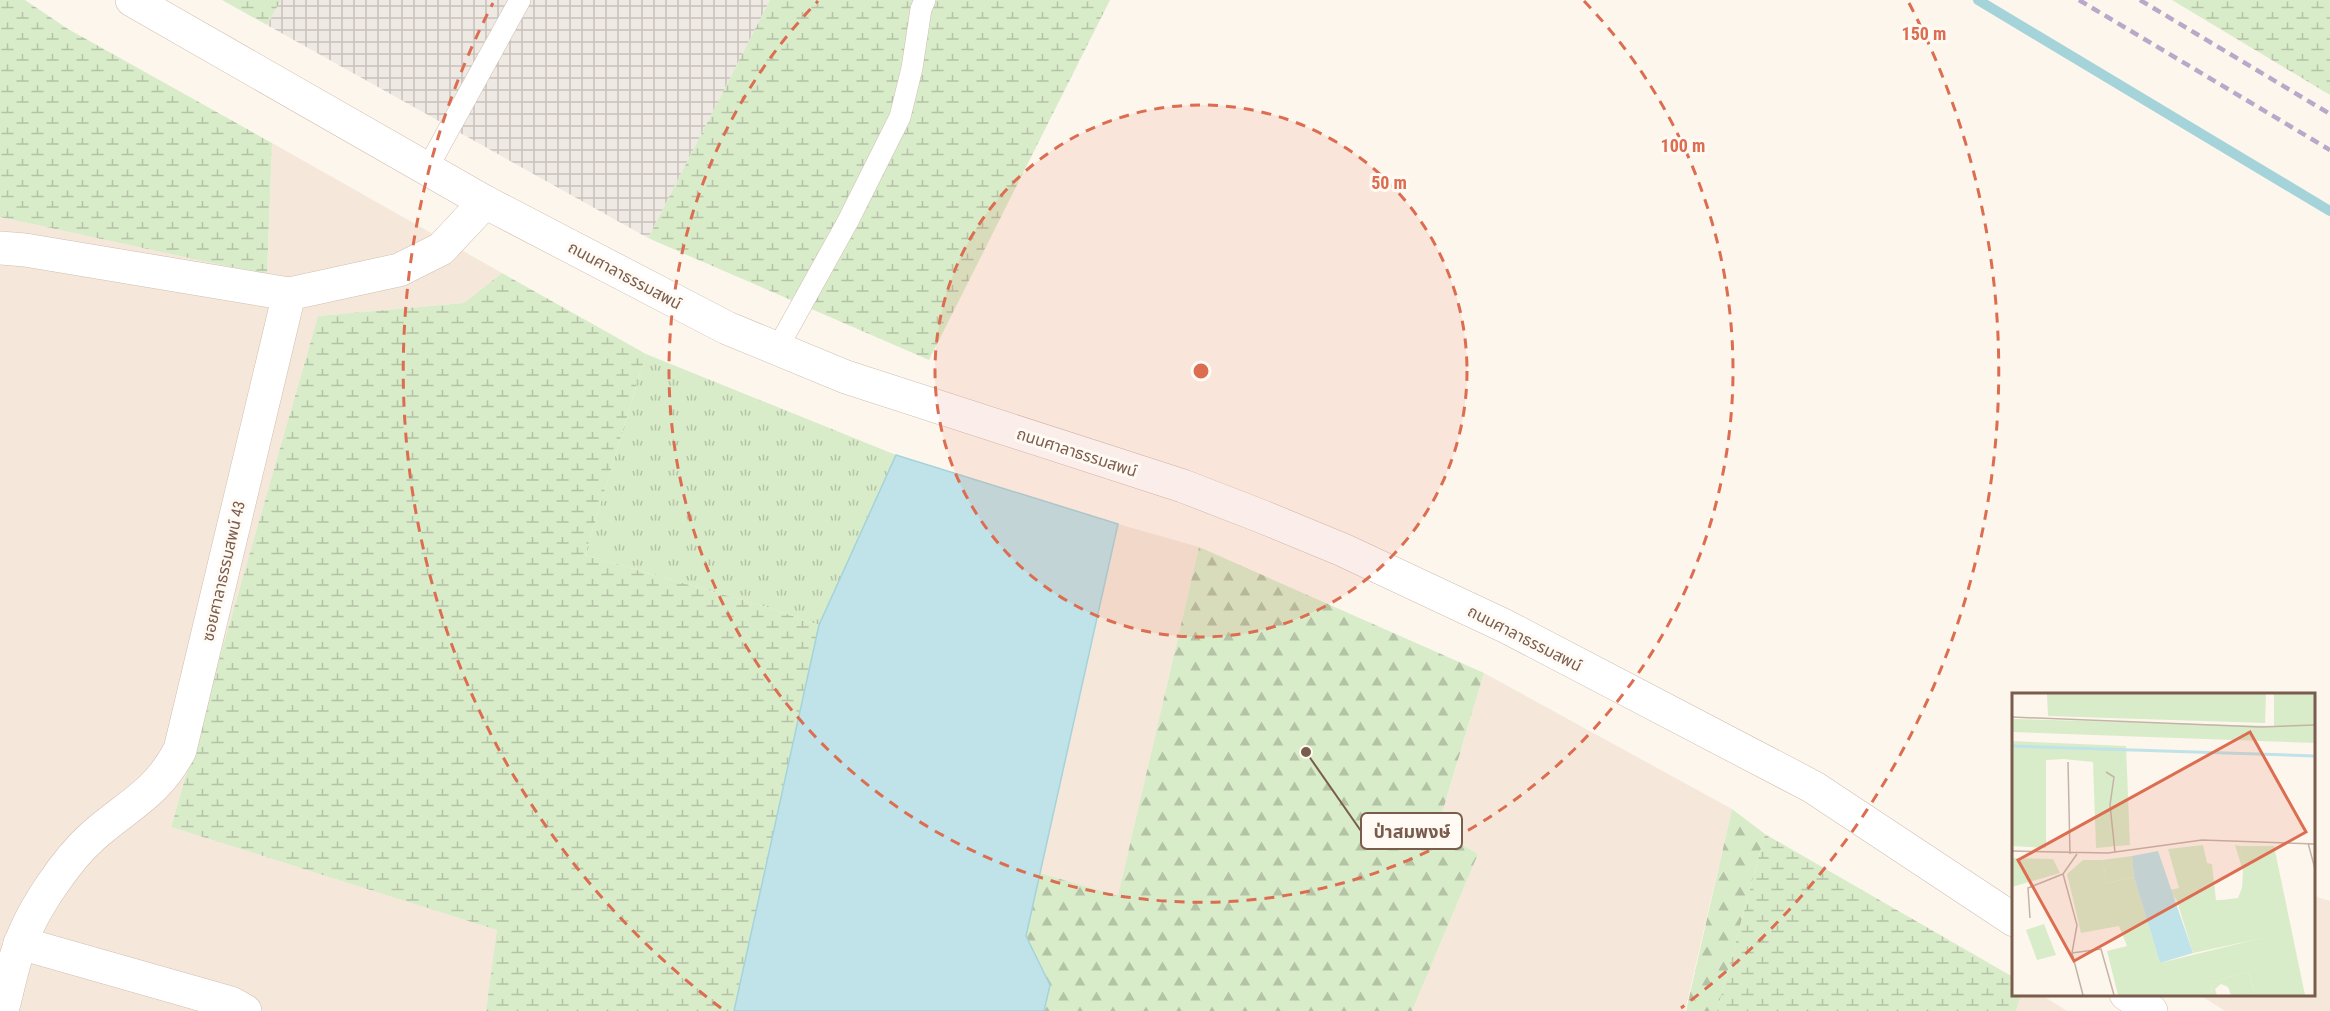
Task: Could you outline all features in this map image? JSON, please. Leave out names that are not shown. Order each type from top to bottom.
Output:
[{"type":"street","name":"ถนนศาลาธรรมสพน์","points":[[132,0],[485,202],[727,328],[846,377],[1183,486],[1354,555],[1505,626],[1813,787],[2012,919]]},
{"type":"street","points":[[0,248],[25,250],[289,294],[399,270],[441,249],[485,202]]},
{"type":"street","name":"ซอยศาลาธรรมสพน์ 43","points":[[2,1011],[20,943],[41,903],[67,863],[93,836],[154,788],[180,750],[289,294]]},
{"type":"street","points":[[20,943],[231,1003],[245,1011]]},
{"type":"street","points":[[2129,996],[2151,1011]]},
{"type":"lane","points":[[427,169],[520,0]]},
{"type":"lane","points":[[777,349],[848,221],[900,117],[912,68],[921,9],[925,0]]},
{"type":"shaded area","points":[[281,0],[770,0],[648,238],[267,25]]},
{"type":"shaded area","points":[[272,143],[502,273],[464,303],[318,316],[171,827],[498,930],[486,1011],[0,1011],[0,217],[267,275]]},
{"type":"shaded area","points":[[1118,524],[1199,547],[1118,897],[1040,873]]},
{"type":"shaded area","points":[[1484,673],[1732,809],[1685,1011],[1412,1011],[1478,854],[1437,831]]},
{"type":"shaded area","points":[[2315,896],[2330,901],[2330,1011],[2225,1011],[2202,996],[2315,996]]},
{"type":"shaded area","points":[[2021,996],[2044,996],[2067,1011],[2016,1011]]},
{"type":"green space","points":[[0,0],[25,0],[68,29],[272,143],[267,275],[0,217]]},
{"type":"green space","points":[[222,0],[281,0],[267,25]]},
{"type":"green space","points":[[770,0],[1110,0],[929,360],[648,238]]},
{"type":"green space","points":[[2172,0],[2330,0],[2330,95]]},
{"type":"green space","points":[[502,273],[646,354],[585,555],[767,607],[819,625],[734,1011],[486,1011],[497,930],[171,827],[318,316],[464,303]]},
{"type":"green space","points":[[646,354],[896,455],[819,625],[767,607],[585,555]]},
{"type":"green space","points":[[1199,547],[1484,673],[1437,830],[1478,854],[1412,1011],[1044,1011],[1049,985],[1026,936],[1040,873],[1118,896]]},
{"type":"green space","points":[[1732,809],[1765,834],[1717,1011],[1686,1011]]},
{"type":"green space","points":[[1765,834],[2012,976],[2012,996],[2021,996],[2016,1011],[1717,1011]]},
{"type":"water","points":[[896,455],[1118,524],[1026,936],[1050,985],[1044,1011],[734,1011],[819,625]]},
{"type":"waterway","points":[[1978,0],[2330,211]]},
{"type":"railway","points":[[2079,0],[2330,150]]},
{"type":"railway","points":[[2140,0],[2330,114]]},
{"type":"place","name":"ป่าสมพงษ์","points":[[1306,752]]}]
